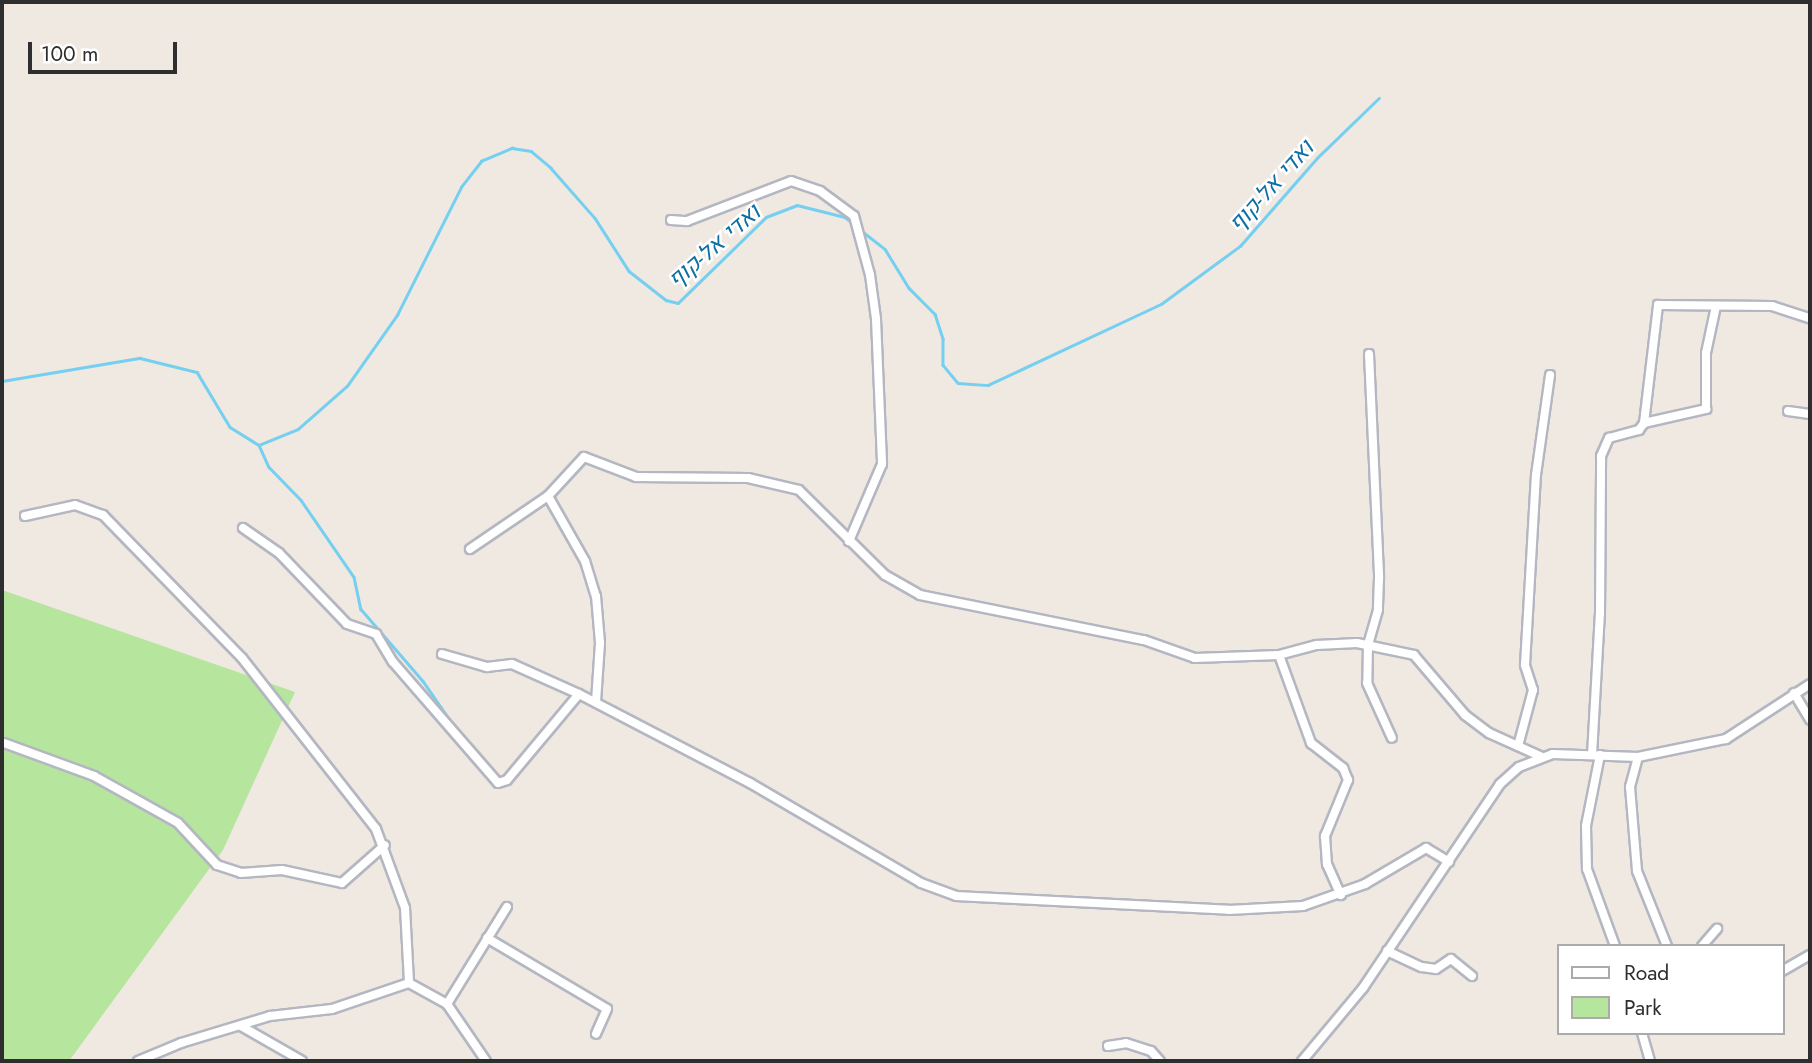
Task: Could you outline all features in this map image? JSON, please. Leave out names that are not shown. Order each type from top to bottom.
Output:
[{"type":"street","points":[[671,220],[687,221],[791,181],[820,191],[854,216],[870,275],[876,319],[882,464],[849,541]]},
{"type":"street","points":[[1614,944],[1586,859],[1586,826],[1596,755],[1601,456],[1609,438],[1639,430],[1644,423],[1658,305],[1772,306],[1810,318]]},
{"type":"street","points":[[1644,423],[1706,409],[1706,353],[1716,306]]},
{"type":"street","points":[[1369,354],[1379,578],[1378,610],[1368,644],[1367,683],[1392,738]]},
{"type":"street","points":[[1518,746],[1533,690],[1525,665],[1536,475],[1550,375]]},
{"type":"street","points":[[1788,411],[1810,414]]},
{"type":"street","points":[[470,549],[548,496],[584,457],[636,477],[748,478],[799,490],[885,575],[920,595],[1144,640],[1195,658],[1279,655],[1317,645],[1368,644],[1414,655],[1465,715],[1489,733],[1542,757]]},
{"type":"street","points":[[548,496],[585,561],[596,596],[600,643],[596,702]]},
{"type":"street","points":[[24,516],[75,505],[103,515],[159,577],[195,605],[242,658],[366,813],[385,845],[405,908],[408,983]]},
{"type":"street","points":[[243,528],[279,553],[347,624],[376,634],[393,662],[498,783],[507,780],[579,694]]},
{"type":"street","points":[[442,654],[487,667],[512,664],[596,702],[750,783],[939,891],[1228,910],[1303,906],[1341,895],[1426,848],[1449,862]]},
{"type":"street","points":[[1279,655],[1311,743],[1343,768],[1348,780],[1325,836],[1326,864],[1341,895]]},
{"type":"street","points":[[1302,1061],[1332,1030],[1500,784],[1519,767],[1542,757],[1596,755],[1638,758],[1726,739],[1810,684]]},
{"type":"street","points":[[1794,693],[1810,720]]},
{"type":"street","points":[[4,743],[94,776],[178,823],[217,865],[241,873],[282,870],[342,883],[385,845]]},
{"type":"street","points":[[1638,758],[1630,787],[1637,871],[1666,944]]},
{"type":"street","points":[[447,1004],[507,907]]},
{"type":"street","points":[[1704,944],[1717,929]]},
{"type":"street","points":[[487,939],[607,1009],[596,1034]]},
{"type":"street","points":[[1387,951],[1422,967],[1436,969],[1451,959],[1472,976]]},
{"type":"street","points":[[1784,970],[1810,955]]},
{"type":"street","points":[[138,1061],[181,1043],[270,1016],[332,1009],[408,983],[447,1004],[486,1061]]},
{"type":"street","points":[[241,1026],[302,1061]]},
{"type":"street","points":[[1644,1035],[1650,1061]]},
{"type":"street","points":[[1108,1046],[1126,1044],[1151,1051],[1160,1061]]},
{"type":"green space","points":[[2,590],[295,692],[223,850],[69,1061],[2,1061]]},
{"type":"waterway","name":"ואדי אל-קוף","points":[[862,231],[885,249],[909,288],[935,314],[943,339],[943,365],[958,383],[988,385],[1161,304],[1240,246],[1317,158],[1379,98]]},
{"type":"waterway","name":"ואדי אל-קוף","points":[[2,381],[140,358],[197,372],[230,427],[259,445],[298,429],[347,386],[397,315],[461,187],[481,161],[512,148],[531,151],[551,168],[595,218],[629,271],[666,300],[678,303],[766,217],[797,205],[845,217],[854,224]]},
{"type":"waterway","points":[[259,445],[269,467],[301,500],[354,577],[361,609],[423,681],[454,726]]}]
